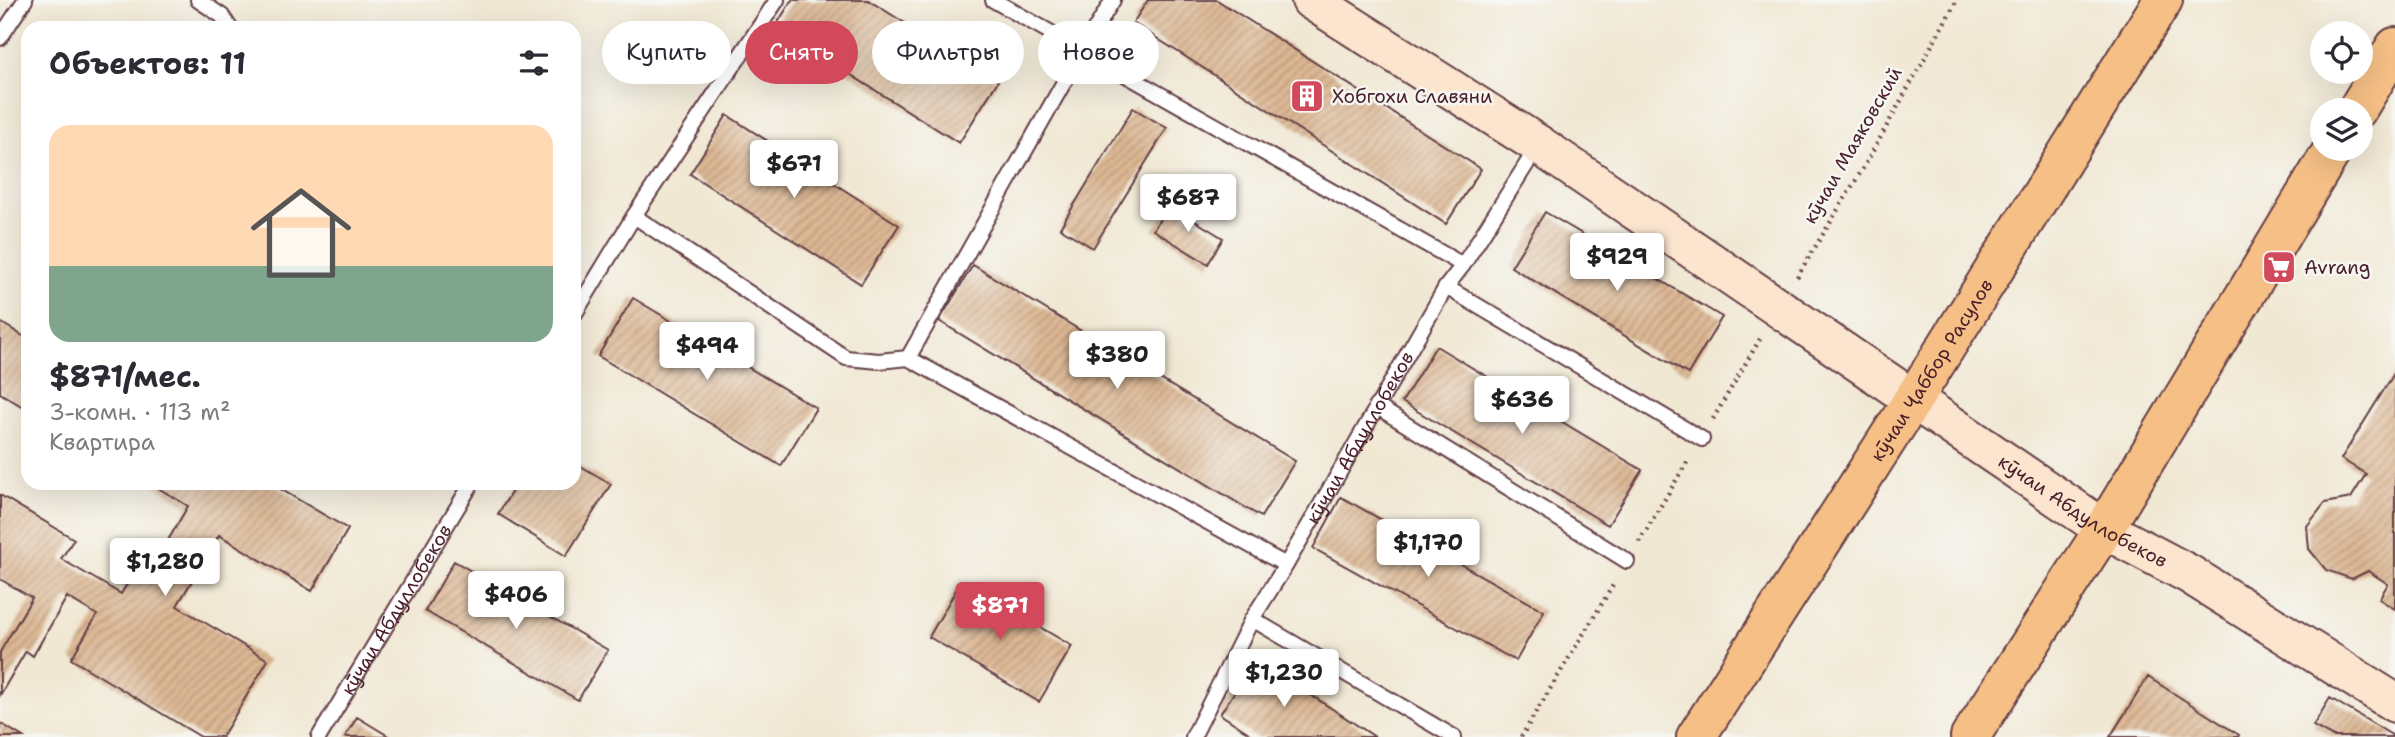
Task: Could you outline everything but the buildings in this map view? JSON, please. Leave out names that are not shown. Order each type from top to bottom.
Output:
[{"type":"main road","name":"кӯчаи Ҷаббор Расулов","points":[[1696,737],[1914,398],[2162,0]]},
{"type":"main road","points":[[2364,98],[2395,47]]},
{"type":"main road","points":[[1970,737],[2104,529],[2326,161]]},
{"type":"street","name":"кӯчаи Абдуллобеков","points":[[1311,0],[1539,145],[2104,529],[2189,574],[2395,703]]},
{"type":"lane","points":[[0,38],[25,0]]},
{"type":"lane","points":[[198,0],[225,21]]},
{"type":"lane","points":[[581,303],[634,216],[776,0]]},
{"type":"lane","points":[[993,0],[1038,27]]},
{"type":"lane","points":[[1100,21],[1113,0]]},
{"type":"lane","points":[[908,358],[1063,84]]},
{"type":"lane","points":[[1138,84],[1463,265]]},
{"type":"lane","name":"кӯчаи Абдуллобеков","points":[[1193,737],[1252,619],[1286,565],[1446,287],[1463,265],[1539,145]]},
{"type":"lane","points":[[634,216],[846,358],[879,361],[908,358],[1286,565]]},
{"type":"lane","points":[[1446,287],[1702,439]]},
{"type":"lane","points":[[1377,406],[1627,561]]},
{"type":"lane","name":"кӯчаи Абдуллобеков","points":[[319,737],[468,490]]},
{"type":"lane","points":[[1252,619],[1454,737]]},
{"type":"path","name":"кӯчаи Маяковский","points":[[1779,308],[1865,165],[1957,0]]},
{"type":"path","points":[[1521,737],[1779,308]]},
{"type":"place","name":"Хобгохи Славяни","points":[[1307,96]]},
{"type":"place","name":"Avrang","points":[[2279,267]]}]
